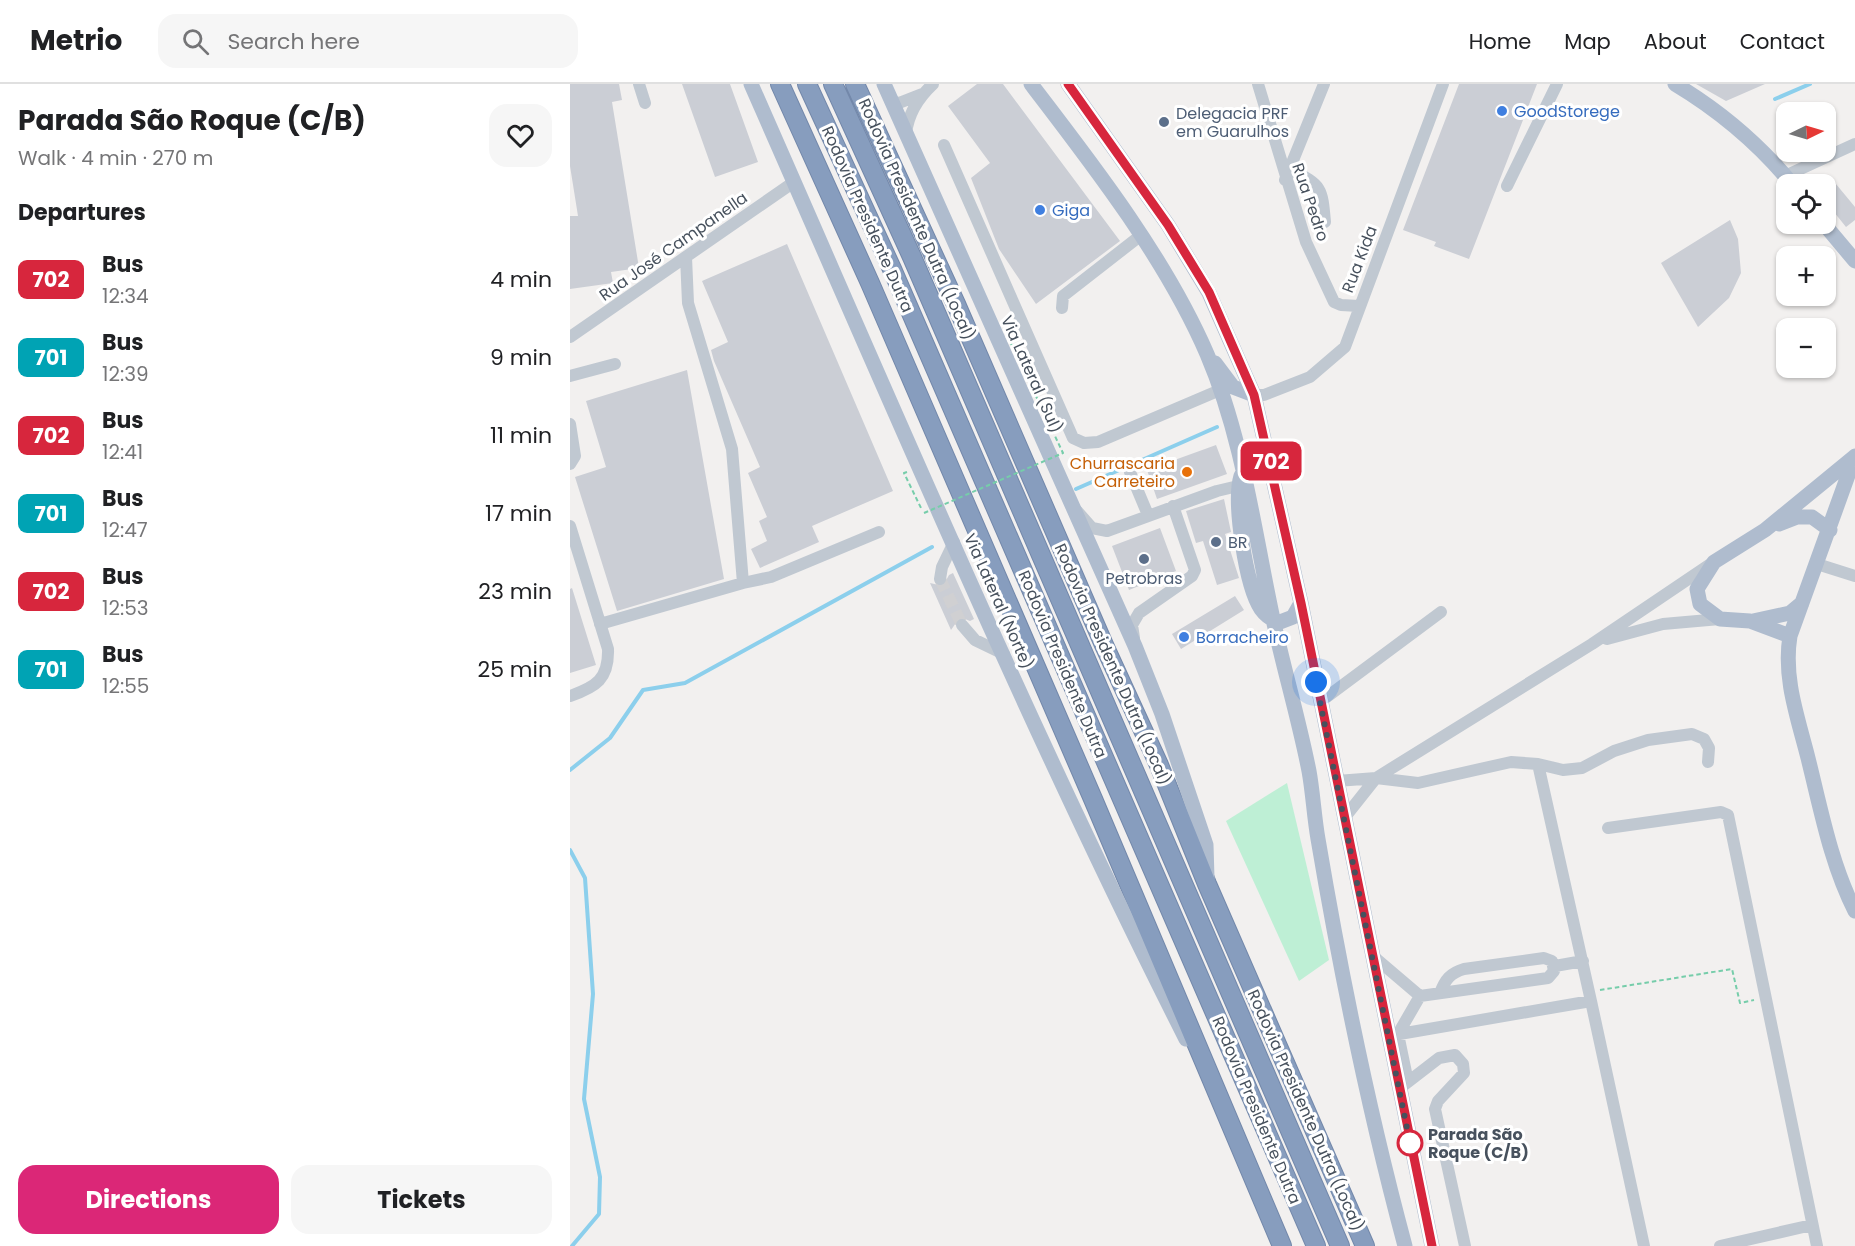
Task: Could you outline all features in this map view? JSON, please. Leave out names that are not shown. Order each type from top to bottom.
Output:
[{"type":"highway","name":"Rodovia Presidente Dutra","points":[[780,84],[874,293],[1079,766],[1282,1246]]},
{"type":"highway","name":"Rodovia Presidente Dutra","points":[[807,84],[892,269],[1316,1246]]},
{"type":"highway","name":"Rodovia Presidente Dutra","points":[[833,84],[912,257],[1107,703],[1340,1246]]},
{"type":"highway","name":"Rodovia Presidente Dutra (Local)","points":[[855,84],[1159,765],[1207,884],[1365,1246]]},
{"type":"main road","name":"Via Lateral (Norte)","points":[[750,84],[1004,654],[1123,914],[1230,1125]]},
{"type":"main road","name":"Via Lateral (Sul)","points":[[884,84],[1135,646],[1162,714],[1206,845],[1207,884]]},
{"type":"main road","points":[[1031,84],[1140,236],[1179,296],[1206,352],[1220,390],[1243,471],[1273,620],[1309,772],[1318,838],[1363,1069],[1405,1246]]},
{"type":"main road","points":[[1068,84],[1168,225],[1209,292],[1254,395],[1301,603],[1373,956],[1393,1035],[1432,1246]]},
{"type":"main road","points":[[1675,84],[1706,103],[1763,150],[1784,174]]},
{"type":"main road","points":[[1832,234],[1855,261]]},
{"type":"main road","points":[[1206,352],[1233,387],[1254,395]]},
{"type":"main road","points":[[1802,603],[1790,613],[1750,621],[1720,619],[1705,610],[1697,597],[1700,583],[1714,562],[1765,530],[1855,456]]},
{"type":"main road","points":[[1855,456],[1790,636],[1789,679],[1823,818],[1844,890],[1855,911]]},
{"type":"main road","points":[[1243,471],[1238,486],[1239,520],[1254,593],[1260,608],[1273,620],[1280,622],[1293,617],[1301,603]]},
{"type":"main road","points":[[1765,530],[1804,516],[1817,519],[1830,530]]},
{"type":"main road","points":[[1750,621],[1790,636]]},
{"type":"main road","points":[[1318,838],[1321,827],[1329,823],[1337,824],[1348,835]]},
{"type":"street","points":[[639,84],[645,104]]},
{"type":"street","points":[[906,136],[908,116],[922,94],[933,84]]},
{"type":"street","name":"Rua Pedro","points":[[1258,84],[1288,175],[1306,242],[1334,302],[1341,305],[1359,306]]},
{"type":"street","points":[[1324,84],[1288,175],[1318,185],[1322,193],[1325,222]]},
{"type":"street","name":"Rua Kida","points":[[1254,395],[1264,395],[1310,377],[1345,347],[1443,84]]},
{"type":"street","points":[[1507,186],[1557,84]]},
{"type":"street","points":[[892,102],[899,103],[922,94]]},
{"type":"street","points":[[1800,174],[1855,144]]},
{"type":"street","points":[[944,145],[1073,438],[1084,443],[1098,442],[1220,390]]},
{"type":"street","name":"Rua José Campanella","points":[[570,337],[794,182]]},
{"type":"street","points":[[1062,308],[1063,296],[1140,236]]},
{"type":"street","points":[[686,256],[688,303],[732,449],[743,584]]},
{"type":"street","points":[[570,376],[615,364]]},
{"type":"street","points":[[570,424],[575,456],[570,464]]},
{"type":"street","points":[[1130,472],[1148,515]]},
{"type":"street","points":[[1070,504],[1092,528],[1107,531],[1173,506],[1238,486]]},
{"type":"street","points":[[1135,646],[1132,624],[1139,613],[1192,576],[1195,570],[1173,506]]},
{"type":"street","points":[[570,526],[608,649],[609,663],[605,674],[587,690],[570,696]]},
{"type":"street","points":[[600,624],[771,577],[879,532]]},
{"type":"street","points":[[940,579],[942,567],[954,542]]},
{"type":"street","points":[[1345,818],[1376,778],[1592,644],[1714,562]]},
{"type":"street","points":[[1817,564],[1855,576]]},
{"type":"street","points":[[1320,702],[1441,612]]},
{"type":"street","points":[[1592,644],[1663,624],[1720,619]]},
{"type":"street","points":[[962,625],[975,640],[1004,654]]},
{"type":"street","points":[[1337,781],[1376,778],[1418,783],[1511,762],[1538,764],[1563,770],[1582,768],[1614,751],[1648,740],[1692,734],[1704,739],[1709,748],[1708,762]]},
{"type":"street","points":[[1538,764],[1644,1246]]},
{"type":"street","points":[[1608,828],[1721,813],[1728,815],[1817,1246]]},
{"type":"street","points":[[1373,956],[1420,996]]},
{"type":"street","points":[[1393,1035],[1420,996],[1548,978],[1555,966],[1552,961],[1544,958],[1464,969],[1454,972],[1448,978],[1440,993]]},
{"type":"street","points":[[1555,966],[1583,961]]},
{"type":"street","points":[[1393,1035],[1590,996]]},
{"type":"street","points":[[1403,1086],[1439,1058],[1455,1055],[1463,1064],[1464,1072],[1438,1101],[1435,1109],[1465,1246]]},
{"type":"street","points":[[1720,1246],[1812,1225]]},
{"type":"path","points":[[924,513],[1063,453],[1007,335],[1013,332]]},
{"type":"path","points":[[1026,363],[1050,417],[1034,424]]},
{"type":"path","points":[[1590,996],[1732,969],[1740,1003],[1767,998]]},
{"type":"green space","points":[[1287,783],[1329,960],[1299,981],[1226,821]]},
{"type":"building","points":[[570,84],[619,84],[622,100],[612,102],[639,268],[611,272],[613,283],[570,289],[570,216],[578,216],[570,166]]},
{"type":"building","points":[[682,84],[730,84],[758,162],[715,177]]},
{"type":"building","name":"Giga","points":[[977,84],[1003,84],[1120,241],[1036,304],[999,249],[971,178],[990,163],[948,106]]},
{"type":"building","points":[[1459,84],[1537,84],[1469,259],[1434,246],[1436,242],[1403,230]]},
{"type":"building","points":[[1696,84],[1765,84],[1726,101]]},
{"type":"building","points":[[1836,184],[1855,207],[1855,220],[1846,227],[1836,214]]},
{"type":"building","points":[[1730,220],[1738,239],[1741,273],[1729,298],[1698,327],[1661,263]]},
{"type":"building","points":[[787,244],[893,491],[812,526],[819,542],[760,568],[751,549],[767,541],[759,521],[767,517],[748,473],[760,467],[714,361],[711,350],[728,342],[702,281]]},
{"type":"building","points":[[687,370],[724,579],[617,611],[575,477],[606,467],[586,401]]},
{"type":"building","name":"Churrascaria Carreteiro","points":[[1216,445],[1227,474],[1157,499],[1147,470]]},
{"type":"building","name":"BR","points":[[1224,499],[1231,532],[1225,534],[1239,578],[1217,585],[1203,541],[1196,543],[1186,511]]},
{"type":"building","name":"Petrobras","points":[[1160,528],[1176,571],[1129,590],[1112,546]]},
{"type":"building","points":[[953,573],[974,619],[970,621],[960,617],[951,630],[930,583],[943,586],[949,575]]},
{"type":"building","points":[[572,588],[596,665],[570,673],[570,589]]},
{"type":"building","points":[[1235,596],[1244,610],[1181,649],[1172,634]]},
{"type":"waterway","points":[[1775,99],[1810,84]]},
{"type":"waterway","points":[[1076,489],[1217,427]]},
{"type":"waterway","points":[[570,770],[610,738],[643,690],[685,683],[932,547]]},
{"type":"waterway","points":[[570,850],[585,878],[593,994],[584,1099],[600,1177],[599,1214],[572,1246]]},
{"type":"tunnel","points":[[940,579],[962,625]]},
{"type":"bus line","name":"702","points":[[1068,84],[1168,225],[1209,292],[1254,395],[1264,429],[1301,603],[1432,1246]]},
{"type":"place","name":"GoodStorege","points":[[1502,111]]},
{"type":"place","name":"Delegacia PRF em Guarulhos","points":[[1164,122]]},
{"type":"place","name":"Giga","points":[[1040,210]]},
{"type":"place","name":"Churrascaria Carreteiro","points":[[1187,472]]},
{"type":"place","name":"BR","points":[[1216,542]]},
{"type":"place","name":"Petrobras","points":[[1144,559]]},
{"type":"place","name":"Borracheiro","points":[[1184,637]]},
{"type":"place","name":"Parada São Roque (C/B)","points":[[1410,1143]]},
{"type":"route","points":[[1316,682],[1410,1143]]}]
